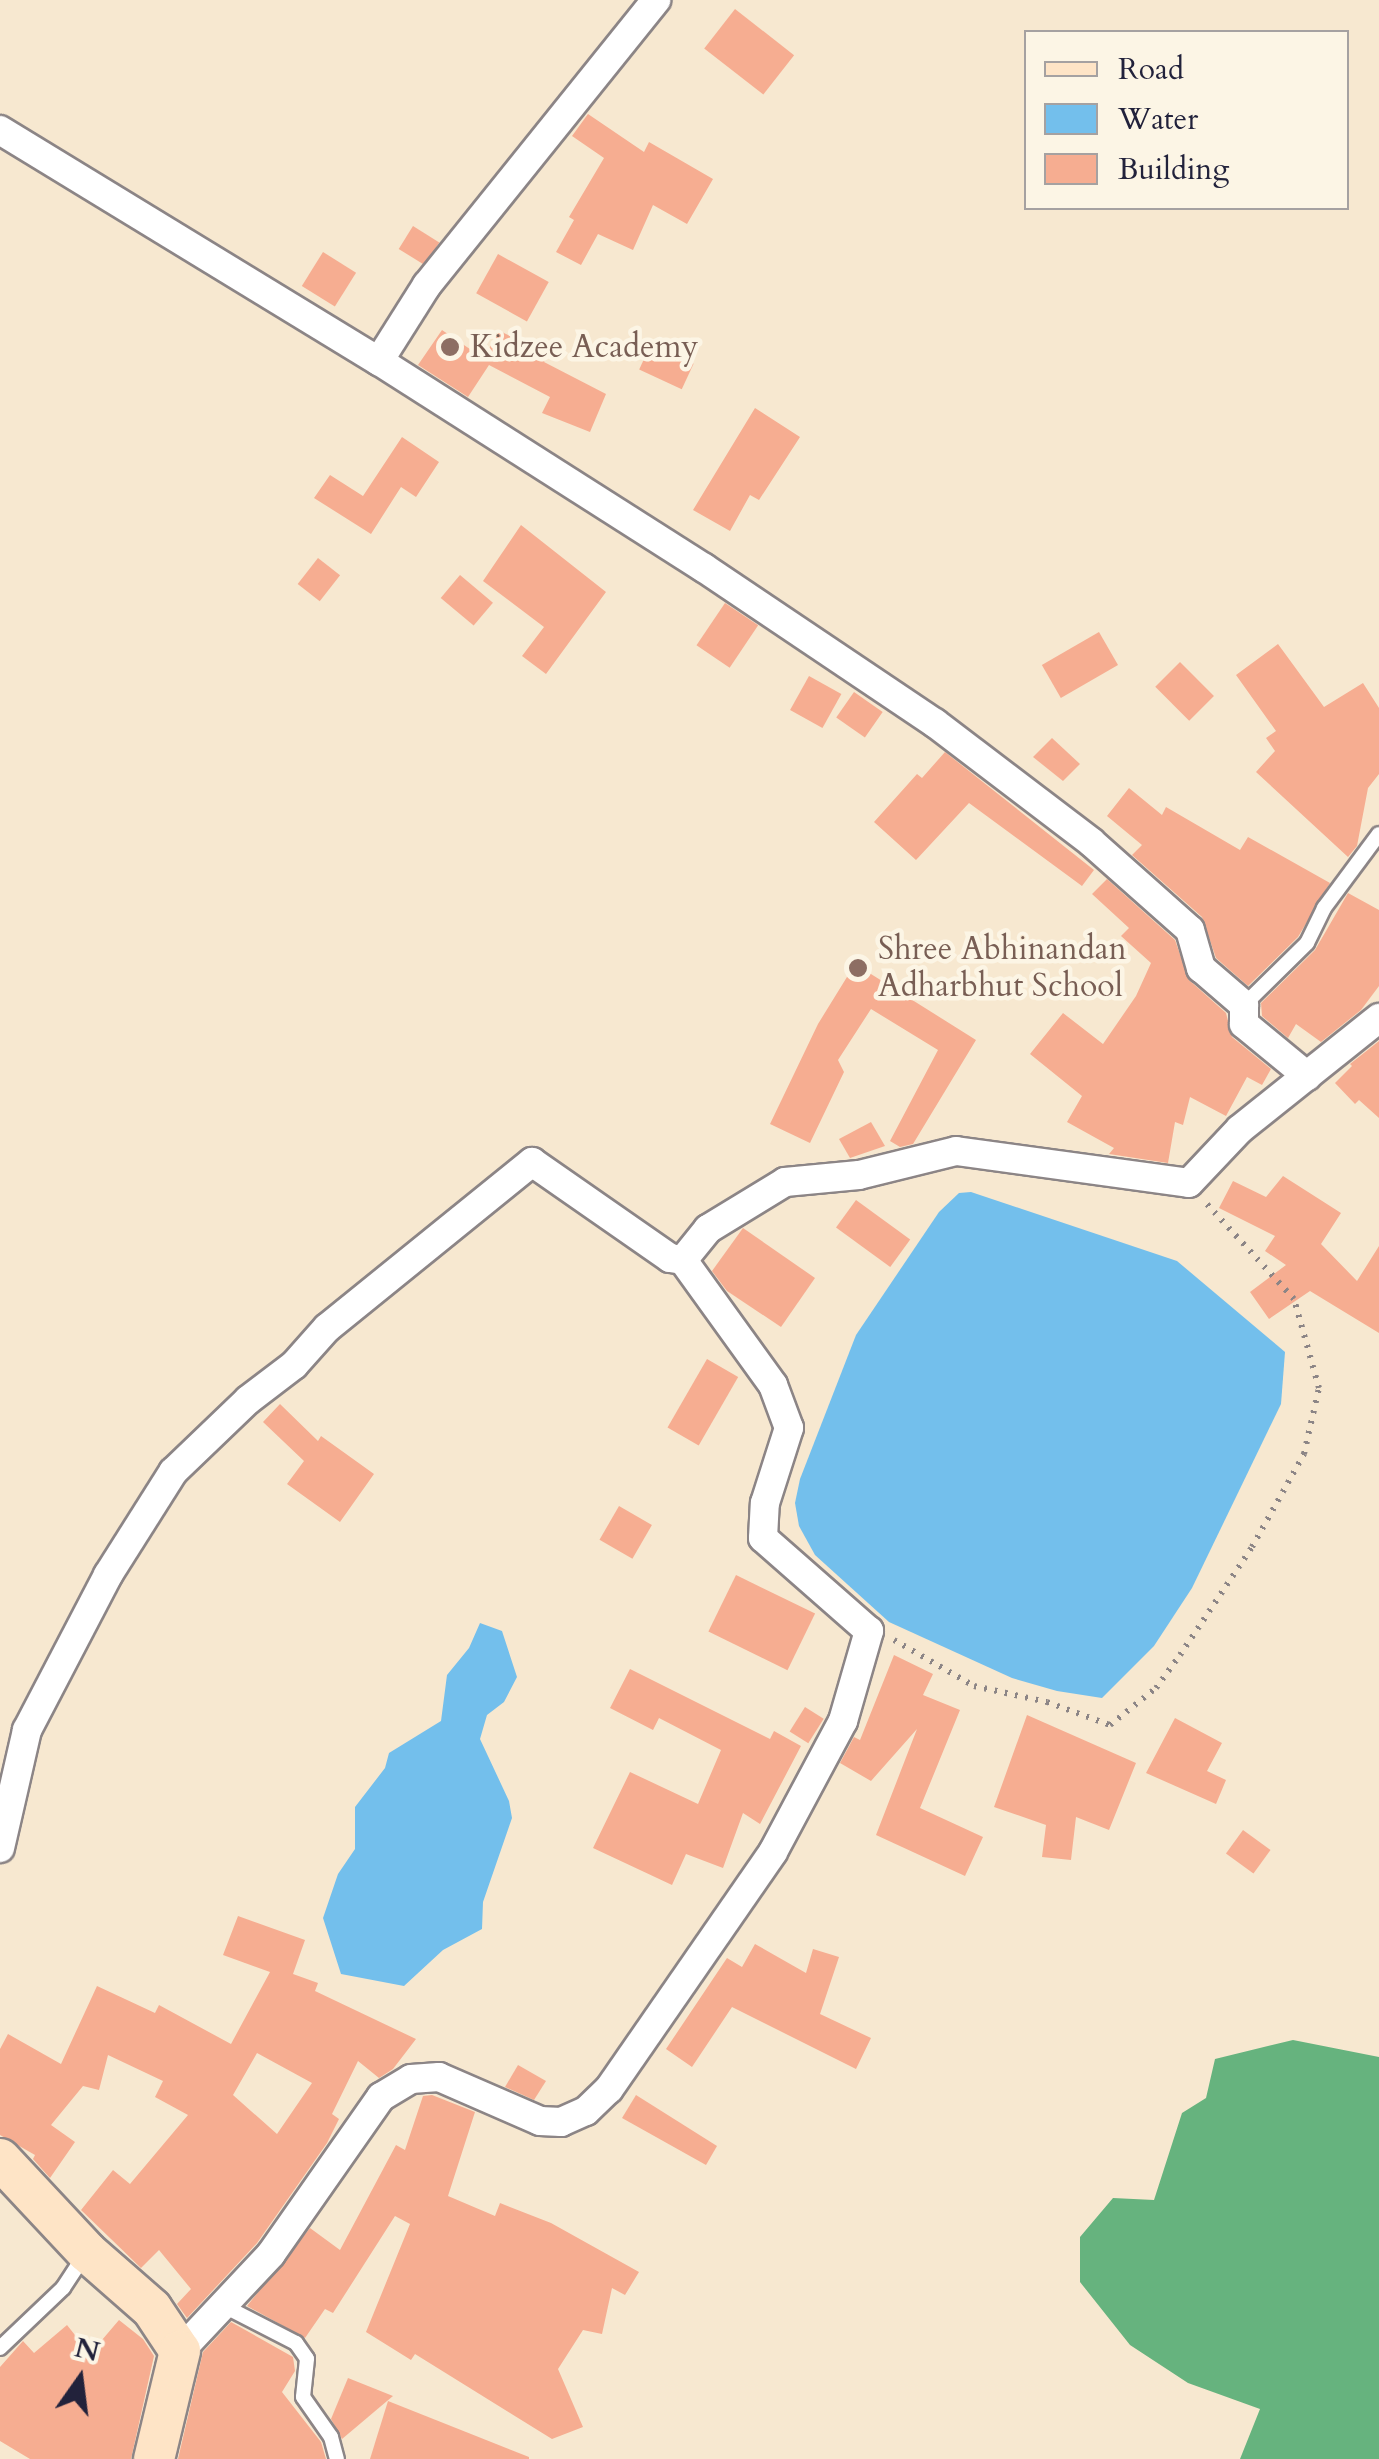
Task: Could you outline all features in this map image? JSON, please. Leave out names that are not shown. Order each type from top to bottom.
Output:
[{"type":"street","points":[[379,362],[427,284],[656,0]]},
{"type":"street","points":[[0,130],[379,362],[704,568],[935,723],[1091,842],[1190,930],[1201,968],[1244,1004],[1244,1024],[1307,1076]]},
{"type":"street","points":[[684,1260],[708,1229],[785,1182],[859,1176],[956,1151],[1189,1183],[1240,1129],[1379,1018]]},
{"type":"street","points":[[0,1848],[27,1730],[108,1575],[145,1516],[173,1472],[248,1400],[294,1365],[328,1328],[532,1162],[670,1258],[684,1260],[784,1406],[789,1428],[766,1503],[763,1538],[869,1631],[843,1721],[772,1852],[609,2089],[586,2112],[562,2122],[540,2121],[439,2077],[410,2079],[380,2096],[270,2254],[180,2351],[154,2459]]},
{"type":"street","points":[[0,2160],[86,2252],[152,2308],[180,2351]]},
{"type":"lane","points":[[1244,1004],[1307,943],[1324,908],[1379,834]]},
{"type":"lane","points":[[0,2348],[62,2288],[86,2252]]},
{"type":"lane","points":[[224,2306],[296,2343],[306,2360],[303,2397],[331,2437],[337,2459]]},
{"type":"path","points":[[869,1631],[905,1644],[974,1686],[1047,1702],[1110,1725],[1156,1688],[1180,1655],[1252,1547],[1304,1454],[1319,1388],[1294,1299],[1189,1183]]},
{"type":"green space","points":[[1293,2040],[1379,2057],[1379,2459],[1240,2459],[1260,2409],[1188,2383],[1130,2345],[1080,2282],[1080,2237],[1113,2198],[1154,2200],[1182,2113],[1206,2098],[1215,2059]]},
{"type":"water","points":[[971,1192],[1177,1261],[1285,1352],[1281,1404],[1192,1588],[1154,1646],[1102,1698],[1012,1678],[889,1622],[815,1555],[799,1526],[795,1503],[800,1479],[856,1335],[939,1212],[959,1193]]},
{"type":"water","points":[[480,1623],[502,1631],[517,1677],[504,1702],[487,1715],[480,1739],[509,1801],[512,1818],[483,1902],[482,1929],[443,1950],[404,1986],[341,1974],[323,1918],[338,1874],[355,1849],[355,1807],[385,1768],[389,1753],[441,1721],[447,1675],[469,1648]]},
{"type":"building","points":[[735,9],[794,55],[763,95],[704,48]]},
{"type":"building","points":[[588,114],[644,152],[649,142],[713,179],[687,224],[653,205],[633,250],[598,234],[581,265],[556,252],[574,220],[569,217],[604,158],[572,136]]},
{"type":"building","points":[[413,226],[439,242],[425,265],[399,249]]},
{"type":"building","points":[[323,252],[356,273],[335,307],[302,286]]},
{"type":"building","points":[[498,254],[549,282],[527,321],[476,293]]},
{"type":"building","points":[[442,330],[483,358],[500,331],[547,355],[544,362],[606,394],[590,432],[542,413],[550,397],[489,365],[468,397],[418,365]]},
{"type":"building","points":[[651,344],[694,364],[682,389],[639,369]]},
{"type":"building","points":[[755,408],[800,437],[759,500],[750,495],[730,531],[693,510]]},
{"type":"building","points":[[402,437],[439,462],[416,497],[401,487],[371,534],[314,498],[330,475],[363,496]]},
{"type":"building","points":[[521,525],[606,592],[546,674],[522,656],[544,627],[483,581]]},
{"type":"building","points":[[318,558],[340,575],[320,601],[298,584]]},
{"type":"building","points":[[460,575],[493,603],[474,626],[441,598]]},
{"type":"building","points":[[725,603],[758,625],[730,668],[696,645]]},
{"type":"building","points":[[1099,632],[1118,665],[1061,698],[1042,665]]},
{"type":"building","points":[[1278,644],[1324,707],[1363,683],[1379,708],[1379,774],[1368,788],[1357,846],[1348,857],[1256,772],[1275,751],[1266,738],[1276,731],[1236,675]]},
{"type":"building","points":[[1180,662],[1214,696],[1189,721],[1155,687]]},
{"type":"building","points":[[809,676],[841,694],[822,728],[790,710]]},
{"type":"building","points":[[854,692],[883,712],[865,737],[836,717]]},
{"type":"building","points":[[1052,738],[1080,764],[1063,781],[1033,757]]},
{"type":"building","points":[[945,752],[1094,870],[1082,886],[969,803],[916,860],[874,822],[917,774],[922,778]]},
{"type":"building","points":[[1129,788],[1162,815],[1166,807],[1240,850],[1248,837],[1330,883],[1298,937],[1248,986],[1216,958],[1202,917],[1132,855],[1142,845],[1107,816]]},
{"type":"building","points":[[1107,879],[1175,940],[1189,980],[1226,1013],[1232,1037],[1271,1069],[1262,1085],[1247,1077],[1226,1116],[1190,1097],[1183,1125],[1175,1122],[1168,1163],[1109,1154],[1114,1148],[1067,1122],[1082,1096],[1030,1054],[1063,1013],[1103,1044],[1136,996],[1151,963],[1121,936],[1129,928],[1092,894]]},
{"type":"building","points":[[1348,893],[1379,910],[1379,986],[1361,1010],[1321,1042],[1296,1024],[1288,1038],[1262,1016],[1261,1003],[1315,950]]},
{"type":"building","points":[[855,964],[976,1040],[913,1144],[900,1147],[890,1141],[938,1050],[871,1009],[838,1060],[844,1072],[810,1143],[770,1124],[818,1024]]},
{"type":"building","points":[[1379,1041],[1379,1118],[1359,1100],[1355,1104],[1335,1083],[1350,1064]]},
{"type":"building","points":[[871,1122],[885,1146],[850,1158],[839,1139]]},
{"type":"building","points":[[1283,1176],[1341,1213],[1321,1244],[1357,1281],[1379,1246],[1379,1333],[1310,1291],[1269,1319],[1250,1292],[1286,1265],[1265,1251],[1275,1236],[1219,1208],[1233,1181],[1266,1197]]},
{"type":"building","points":[[856,1200],[910,1239],[890,1267],[836,1228]]},
{"type":"building","points":[[743,1228],[815,1278],[781,1327],[727,1291],[712,1271]]},
{"type":"building","points":[[707,1359],[738,1377],[699,1445],[668,1427]]},
{"type":"building","points":[[280,1404],[318,1441],[321,1436],[374,1474],[340,1522],[287,1484],[304,1461],[263,1422]]},
{"type":"building","points":[[619,1506],[652,1525],[632,1559],[600,1540]]},
{"type":"building","points":[[736,1575],[815,1614],[787,1670],[708,1632]]},
{"type":"building","points":[[894,1655],[933,1674],[923,1695],[960,1710],[920,1808],[983,1837],[965,1876],[876,1835],[917,1729],[871,1781],[840,1763],[854,1737],[860,1740]]},
{"type":"building","points":[[630,1669],[770,1739],[774,1731],[801,1746],[760,1824],[743,1813],[723,1868],[686,1854],[672,1885],[593,1848],[630,1772],[698,1804],[721,1750],[659,1718],[653,1730],[610,1708]]},
{"type":"building","points":[[805,1707],[824,1719],[808,1743],[790,1732]]},
{"type":"building","points":[[1027,1715],[1136,1763],[1109,1830],[1076,1817],[1071,1860],[1042,1857],[1046,1825],[994,1807]]},
{"type":"building","points":[[1175,1718],[1222,1743],[1207,1771],[1226,1780],[1216,1804],[1146,1773]]},
{"type":"building","points":[[1243,1830],[1271,1850],[1253,1873],[1226,1853]]},
{"type":"building","points":[[238,1916],[305,1940],[293,1974],[318,1983],[315,1991],[416,2039],[393,2069],[379,2078],[358,2061],[332,2114],[339,2119],[327,2143],[257,2243],[187,2318],[177,2304],[191,2289],[159,2250],[141,2268],[81,2210],[113,2170],[130,2184],[188,2115],[155,2097],[163,2081],[108,2055],[99,2090],[83,2086],[51,2125],[75,2142],[50,2178],[33,2159],[35,2155],[0,2135],[0,2049],[8,2034],[61,2064],[97,1986],[155,2013],[159,2005],[231,2044],[270,1972],[223,1955]],"holes":[[[257,2053],[312,2083],[277,2134],[233,2095]]]},
{"type":"building","points":[[755,1944],[806,1973],[813,1949],[839,1957],[820,2014],[871,2038],[856,2069],[732,2007],[692,2067],[666,2049],[727,1958],[742,1967]]},
{"type":"building","points":[[518,2065],[546,2081],[534,2100],[505,2087]]},
{"type":"building","points":[[432,2095],[475,2112],[448,2196],[495,2216],[500,2203],[551,2223],[639,2272],[625,2295],[612,2288],[602,2334],[583,2330],[558,2369],[583,2427],[552,2439],[415,2354],[411,2360],[366,2332],[410,2224],[395,2216],[333,2313],[325,2309],[305,2338],[247,2306],[310,2228],[340,2250],[396,2145],[405,2150],[423,2096]]},
{"type":"building","points":[[636,2095],[717,2146],[706,2165],[622,2118]]},
{"type":"building","points":[[119,2320],[143,2339],[154,2356],[131,2459],[30,2459],[0,2441],[0,2367],[23,2341],[34,2353],[67,2325],[90,2354]]},
{"type":"building","points":[[231,2322],[293,2357],[295,2371],[282,2392],[321,2442],[326,2459],[178,2459],[203,2352]]},
{"type":"building","points":[[348,2378],[393,2396],[342,2439],[331,2419]]},
{"type":"building","points":[[388,2401],[529,2457],[529,2459],[370,2459]]},
{"type":"place","name":"Kidzee Academy","points":[[450,347]]},
{"type":"place","name":"Shree Abhinandan Adharbhut School","points":[[858,968]]}]
